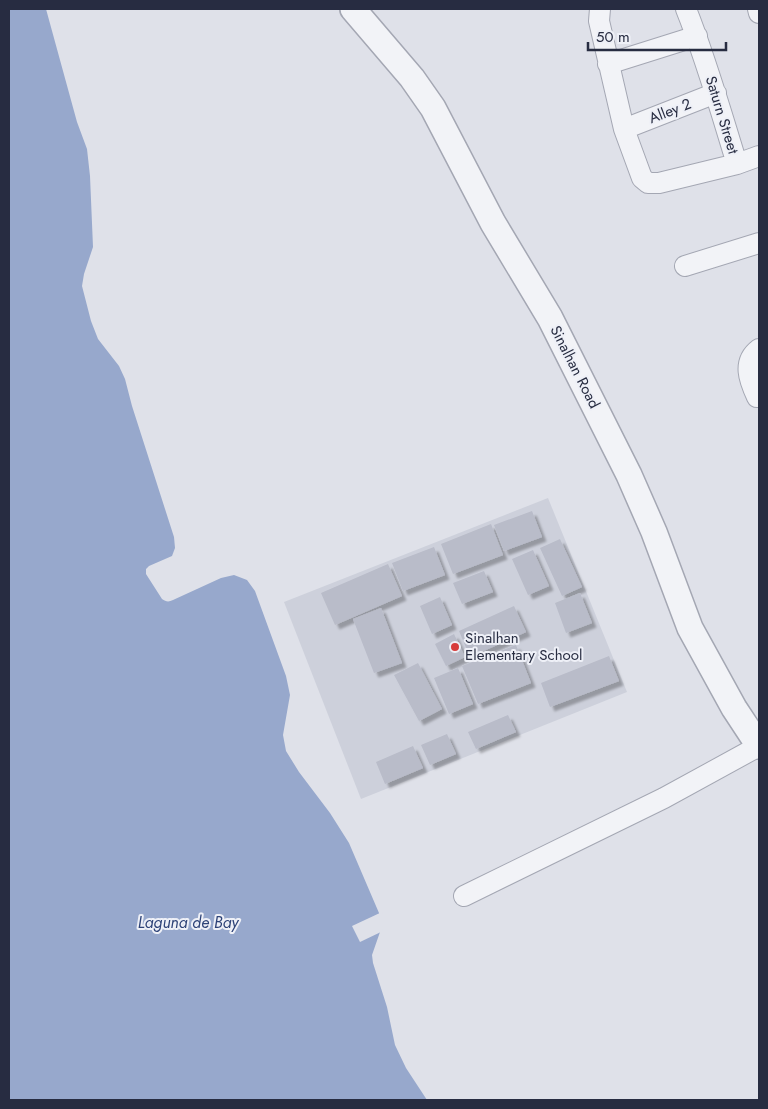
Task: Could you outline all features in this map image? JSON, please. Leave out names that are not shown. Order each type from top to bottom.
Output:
[{"type":"street","name":"Sinalhan Road","points":[[352,9],[412,78],[433,108],[493,223],[550,318],[629,475],[654,532],[690,628],[734,708],[759,746]]},
{"type":"street","points":[[600,9],[598,20],[624,129],[642,178],[648,183],[659,183],[737,164],[759,156]]},
{"type":"street","name":"Saturn Street","points":[[686,9],[716,93],[737,164]]},
{"type":"street","points":[[608,64],[697,36]]},
{"type":"street","name":"Alley 2","points":[[624,129],[716,93]]},
{"type":"street","points":[[685,266],[759,243]]},
{"type":"street","points":[[759,349],[752,355],[748,367],[751,383],[757,397],[759,397]]},
{"type":"street","points":[[464,896],[664,798],[759,746]]},
{"type":"shaded area","name":"Sinalhan Elementary School","points":[[548,498],[627,692],[361,799],[284,602]]},
{"type":"water","name":"Laguna de Bay","points":[[9,9],[46,9],[77,122],[87,149],[93,247],[82,286],[98,339],[119,366],[125,379],[174,537],[175,548],[172,556],[149,566],[146,569],[146,574],[165,601],[172,601],[221,578],[234,575],[247,580],[255,591],[286,676],[290,695],[283,735],[286,751],[349,843],[379,913],[380,932],[372,955],[373,963],[387,1007],[395,1045],[406,1068],[427,1100],[9,1100]]},
{"type":"pier","points":[[382,912],[383,931],[360,942],[352,926]]},
{"type":"building","points":[[532,511],[542,537],[504,551],[494,525]]},
{"type":"building","points":[[491,524],[503,555],[453,574],[441,544]]},
{"type":"building","points":[[560,539],[582,587],[562,596],[540,548]]},
{"type":"building","points":[[434,547],[445,575],[403,591],[392,563]]},
{"type":"building","points":[[533,550],[549,586],[528,595],[512,559]]},
{"type":"building","points":[[388,564],[402,596],[335,625],[321,593]]},
{"type":"building","points":[[484,571],[493,592],[462,604],[453,583]]},
{"type":"building","points":[[580,593],[592,623],[566,633],[555,603]]},
{"type":"building","points":[[440,597],[452,625],[432,634],[420,606]]},
{"type":"building","points":[[514,606],[526,632],[470,657],[459,631]]},
{"type":"building","points":[[381,608],[402,663],[374,673],[353,619]]},
{"type":"building","points":[[454,634],[465,657],[446,666],[435,644]]},
{"type":"building","points":[[516,645],[531,683],[478,704],[462,666]]},
{"type":"building","points":[[609,656],[619,681],[550,707],[541,683]]},
{"type":"building","points":[[418,663],[442,709],[419,721],[394,675]]},
{"type":"building","points":[[458,668],[473,704],[449,714],[434,678]]},
{"type":"building","points":[[508,715],[516,732],[476,749],[468,732]]},
{"type":"building","points":[[447,734],[456,754],[430,765],[421,745]]},
{"type":"building","points":[[413,746],[423,768],[385,784],[376,762]]},
{"type":"place","name":"Sinalhan Elementary School","points":[[455,647]]}]
